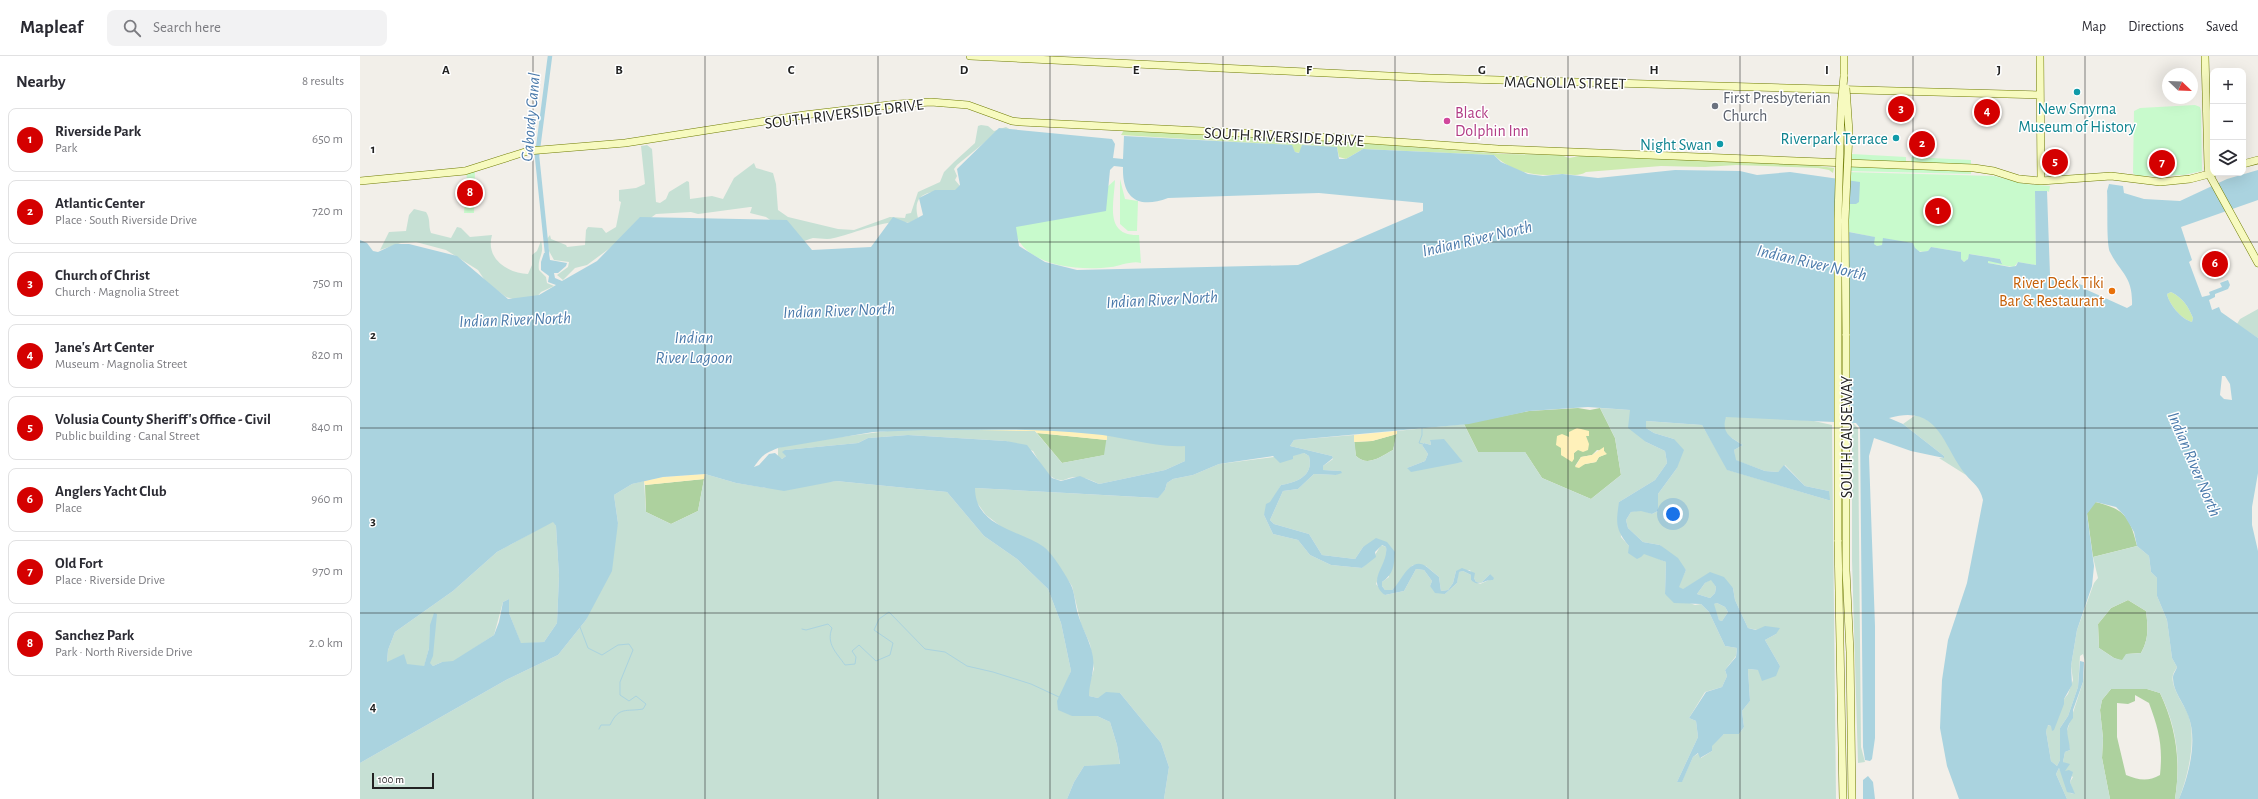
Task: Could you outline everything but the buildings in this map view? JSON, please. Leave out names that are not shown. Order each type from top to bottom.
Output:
[{"type":"street","name":"MAGNOLIA STREET","points":[[970,56],[1430,78],[2040,95]]},
{"type":"street","name":"SOUTH CAUSEWAY","points":[[1843,799],[1842,540],[1838,219],[1844,56]]},
{"type":"street","points":[[2040,56],[2041,181]]},
{"type":"street","points":[[2205,56],[2207,163],[2210,171]]},
{"type":"street","name":"SOUTH RIVERSIDE DRIVE","points":[[360,181],[465,171],[531,151],[625,143],[804,115],[931,102],[968,105],[1012,121],[1021,122],[1348,138],[1498,149],[1974,168],[1994,171],[2019,178],[2041,181],[2111,176],[2130,179],[2165,181],[2210,174]]},
{"type":"street","points":[[2246,163],[2258,160]]},
{"type":"street","points":[[2212,176],[2258,263]]},
{"type":"street","name":"SOUTH CAUSEWAY","points":[[1842,540],[1850,652],[1852,799]]},
{"type":"street","points":[[1842,713],[1846,733],[1846,761],[1851,769],[1847,778],[1843,799]]},
{"type":"green space","points":[[2195,105],[2200,107],[2201,111],[2202,171],[2184,175],[2136,176],[2133,173],[2134,111],[2140,108]]},
{"type":"green space","points":[[978,126],[988,126],[994,131],[1006,127],[1011,130],[990,138],[957,165],[954,169],[957,176],[955,180],[960,186],[957,190],[934,192],[922,196],[918,201],[918,218],[909,223],[892,222],[831,239],[813,238],[801,242],[766,217],[750,213],[752,207],[698,214],[691,212],[656,214],[587,265],[575,268],[563,280],[557,275],[568,267],[569,262],[554,260],[549,251],[547,239],[550,235],[551,239],[566,245],[567,247],[585,245],[586,230],[588,227],[602,228],[606,233],[616,227],[621,202],[619,201],[619,190],[636,188],[645,184],[641,146],[647,145],[652,149],[656,202],[660,203],[666,199],[669,192],[687,181],[689,182],[690,199],[712,196],[723,199],[734,178],[754,163],[756,168],[773,173],[776,184],[778,210],[788,217],[838,229],[854,230],[890,217],[905,218],[906,214],[911,213],[918,192],[940,182],[944,172],[975,143]]},
{"type":"green space","points":[[1124,130],[1331,141],[1504,154],[1561,155],[1569,158],[1580,156],[1706,159],[1730,162],[1804,164],[1834,168],[1833,173],[1829,170],[1818,168],[1736,165],[1705,167],[1661,166],[1586,172],[1577,175],[1543,175],[1517,170],[1501,161],[1494,155],[1363,149],[1346,159],[1339,157],[1337,147],[1302,145],[1300,153],[1295,152],[1291,145],[1121,135]]},
{"type":"green space","points":[[1852,154],[1906,157],[1906,164],[1852,161]]},
{"type":"green space","points":[[1911,157],[1971,160],[1971,166],[1911,164]]},
{"type":"green space","points":[[1851,165],[1971,170],[1971,174],[1851,171]]},
{"type":"green space","points":[[475,170],[474,213],[464,213],[467,173]]},
{"type":"green space","points":[[1844,172],[1994,176],[2025,184],[2050,186],[2049,192],[2035,191],[2036,265],[2018,262],[2014,267],[1988,263],[1988,261],[2002,263],[2000,259],[1970,254],[1964,262],[1961,259],[1961,252],[1931,247],[1928,251],[1923,252],[1916,250],[1913,243],[1884,239],[1882,245],[1877,246],[1874,244],[1874,237],[1840,230]]},
{"type":"green space","points":[[1120,179],[1125,199],[1138,201],[1137,231],[1128,231],[1120,224]]},
{"type":"green space","points":[[1115,180],[1113,208],[1116,224],[1120,230],[1128,234],[1139,235],[1141,263],[1138,262],[1098,268],[1068,267],[1053,264],[1039,258],[1028,251],[1019,240],[1014,227],[1106,188]]},
{"type":"green space","points":[[414,209],[426,212],[431,233],[451,238],[457,227],[461,228],[470,237],[492,235],[491,244],[495,258],[506,268],[520,273],[528,274],[532,265],[532,255],[537,251],[541,241],[542,253],[539,262],[539,270],[546,277],[547,283],[554,286],[541,292],[536,298],[513,299],[506,297],[486,282],[478,270],[446,250],[416,242],[401,243],[380,250],[389,232],[406,231],[409,215]]},
{"type":"green space","points":[[2171,292],[2179,297],[2187,306],[2193,318],[2192,322],[2184,318],[2173,306],[2167,294]]},
{"type":"green space","points":[[2258,309],[2258,338],[2237,324],[2240,319]]},
{"type":"green space","points":[[1578,408],[1590,410],[1600,408],[1615,438],[1621,475],[1591,499],[1542,478],[1525,452],[1478,452],[1464,424],[1529,411]],"holes":[[[1586,436],[1586,440],[1574,453],[1574,459],[1561,455],[1561,448],[1566,437]],[[1597,450],[1604,451],[1606,454],[1599,457],[1596,462],[1575,466],[1581,457],[1592,455]]]},
{"type":"green space","points":[[1600,408],[1631,410],[1646,442],[1665,451],[1667,463],[1655,480],[1619,502],[1621,537],[1629,546],[1666,562],[1665,594],[1695,605],[1701,604],[1709,612],[1725,646],[1737,648],[1736,656],[1725,670],[1727,676],[1722,687],[1705,692],[1689,718],[1696,721],[1698,737],[1677,782],[1682,781],[1693,757],[1699,753],[1701,758],[1712,751],[1711,746],[1724,734],[1739,734],[1744,727],[1742,711],[1750,701],[1748,669],[1758,670],[1780,666],[1765,640],[1776,634],[1748,628],[1735,600],[1733,588],[1710,573],[1682,590],[1678,587],[1686,570],[1660,545],[1643,542],[1628,528],[1626,520],[1631,512],[1641,510],[1652,514],[1658,511],[1658,494],[1677,468],[1674,439],[1654,433],[1646,428],[1646,421],[1702,425],[1728,470],[1828,500],[1829,491],[1805,486],[1785,465],[1778,472],[1765,471],[1735,460],[1734,450],[1743,445],[1727,435],[1720,421],[1731,414],[1814,421],[1832,425],[1836,799],[1164,799],[1169,767],[1161,743],[1120,693],[1098,698],[1089,696],[1089,685],[1094,669],[1090,644],[1081,624],[1072,586],[1045,548],[1003,528],[986,515],[975,500],[975,488],[1157,498],[1165,490],[1167,483],[1173,479],[1193,475],[1219,464],[1304,453],[1309,456],[1310,463],[1307,473],[1298,480],[1281,485],[1264,515],[1273,534],[1298,540],[1310,555],[1331,565],[1362,568],[1375,555],[1381,545],[1386,547],[1387,555],[1376,584],[1385,595],[1404,591],[1416,569],[1424,570],[1432,581],[1430,586],[1445,594],[1457,583],[1458,572],[1463,571],[1471,575],[1471,580],[1480,584],[1489,580],[1490,574],[1481,583],[1476,582],[1470,570],[1456,571],[1453,583],[1448,590],[1441,591],[1439,577],[1426,566],[1413,565],[1395,588],[1392,590],[1385,590],[1382,586],[1382,582],[1389,577],[1387,542],[1363,547],[1355,559],[1322,555],[1309,534],[1274,524],[1270,520],[1283,491],[1298,489],[1314,474],[1336,475],[1341,471],[1323,470],[1323,466],[1333,459],[1332,456],[1290,446],[1294,440],[1354,435],[1356,456],[1365,461],[1370,461],[1393,450],[1397,431],[1464,424],[1478,452],[1525,452],[1542,478],[1591,499],[1621,475],[1615,438]],"holes":[[[1430,440],[1463,462],[1407,468],[1425,461],[1428,454],[1422,445],[1424,443],[1431,445]]]},
{"type":"green space","points":[[1917,414],[1934,424],[1951,448],[1966,475],[1939,458],[1943,458],[1944,456],[1903,424]]},
{"type":"green space","points":[[1852,422],[1858,428],[1861,747],[1865,762],[1858,763],[1852,561]]},
{"type":"green space","points":[[976,429],[1035,431],[1062,463],[1104,455],[1107,435],[1185,446],[1185,461],[1165,470],[1099,484],[1080,477],[1062,480],[1055,479],[1047,473],[1033,451],[1006,441],[908,435],[868,438],[858,443],[785,450],[786,456],[782,459],[778,457],[778,448],[794,443],[895,430]]},
{"type":"green space","points":[[1037,433],[1107,440],[1105,455],[1062,463]]},
{"type":"green space","points":[[1397,434],[1393,450],[1370,461],[1365,461],[1356,456],[1354,442],[1372,441]]},
{"type":"green space","points":[[705,474],[736,483],[767,488],[836,481],[947,492],[984,536],[1017,559],[1048,589],[1061,623],[1071,671],[1065,686],[1072,716],[1097,716],[1110,722],[1117,745],[1120,765],[1084,766],[1074,782],[1067,799],[360,799],[360,763],[506,680],[558,655],[586,620],[618,523],[614,495],[632,484],[644,481],[646,512],[671,524],[698,511]]},
{"type":"green space","points":[[704,479],[698,511],[671,524],[646,512],[645,485]]},
{"type":"green space","points":[[2095,502],[2120,511],[2125,516],[2132,528],[2137,546],[2093,557],[2087,513]]},
{"type":"green space","points":[[553,521],[556,526],[559,576],[557,623],[544,642],[521,644],[509,613],[509,599],[503,602],[494,635],[453,662],[442,662],[433,666],[429,663],[430,625],[429,648],[424,667],[387,662],[388,650],[395,632],[453,591],[497,552]]},
{"type":"green space","points":[[2137,546],[2149,556],[2151,572],[2157,578],[2157,596],[2167,620],[2172,658],[2177,667],[2173,675],[2174,684],[2191,724],[2192,735],[2190,757],[2179,799],[2175,799],[2178,771],[2174,731],[2160,693],[2147,689],[2111,689],[2102,700],[2100,710],[2103,738],[2102,758],[2110,799],[2067,799],[2056,774],[2059,768],[2070,793],[2074,794],[2070,782],[2073,777],[2064,771],[2067,766],[2063,762],[2065,752],[2070,750],[2066,734],[2083,682],[2085,662],[2083,654],[2080,656],[2078,687],[2068,716],[2060,728],[2060,760],[2057,766],[2051,761],[2046,731],[2047,725],[2051,726],[2068,694],[2073,680],[2071,666],[2077,630],[2094,583],[2098,578],[2093,557]],"holes":[[[2128,600],[2146,611],[2147,633],[2144,648],[2141,653],[2126,654],[2122,660],[2114,658],[2099,648],[2098,624],[2111,608]]]},
{"type":"green space","points":[[1711,579],[1716,587],[1715,593],[1710,598],[1697,594],[1705,583]]},
{"type":"green space","points":[[2128,600],[2146,611],[2147,633],[2144,648],[2141,653],[2127,654],[2122,661],[2114,658],[2099,648],[2098,624],[2111,608]]},
{"type":"green space","points":[[1717,603],[1725,607],[1728,612],[1722,621],[1719,620],[1713,604]]},
{"type":"green space","points":[[2111,689],[2147,689],[2160,693],[2170,719],[2176,744],[2177,785],[2175,799],[2110,799],[2102,758],[2103,738],[2100,710],[2102,700]],"holes":[[[2135,695],[2149,703],[2159,738],[2161,755],[2160,775],[2151,779],[2143,780],[2126,775],[2117,737],[2117,703],[2128,704],[2135,701]]]},
{"type":"sand","points":[[1577,428],[1589,431],[1589,436],[1586,436],[1589,444],[1588,450],[1583,452],[1578,450],[1574,453],[1574,459],[1572,462],[1561,455],[1561,448],[1556,445],[1557,436],[1562,434],[1569,437],[1569,432]]},
{"type":"sand","points":[[978,430],[1048,430],[1107,435],[1107,440],[1037,433],[1035,431]]},
{"type":"sand","points":[[1397,431],[1397,434],[1372,441],[1354,442],[1354,435]]},
{"type":"sand","points":[[1604,447],[1604,451],[1607,454],[1599,457],[1596,462],[1585,464],[1579,468],[1575,467],[1581,457],[1592,455]]},
{"type":"sand","points":[[705,474],[704,479],[645,485],[644,481],[663,477]]},
{"type":"water","points":[[999,128],[1112,139],[1115,144],[1113,158],[1123,159],[1124,136],[1292,145],[1295,152],[1299,153],[1302,145],[1337,147],[1339,159],[1346,159],[1363,149],[1494,155],[1501,162],[1528,174],[1543,176],[1562,174],[1598,178],[1675,170],[1740,171],[1757,175],[1790,172],[1860,182],[1859,202],[1856,204],[1849,204],[1849,232],[1875,237],[1874,244],[1877,246],[1882,245],[1883,238],[1913,243],[1915,248],[1920,252],[1928,251],[1931,247],[1961,252],[1961,259],[1964,262],[1968,259],[1969,254],[2000,259],[2002,264],[1988,261],[1988,263],[2010,267],[2016,266],[2018,262],[2036,265],[2035,191],[2047,191],[2050,275],[2079,289],[2079,284],[2085,286],[2085,289],[2127,308],[2132,305],[2131,288],[2126,276],[2114,259],[2109,248],[2107,191],[2109,184],[2123,186],[2124,193],[2144,199],[2180,201],[2227,179],[2237,176],[2246,176],[2246,173],[2258,170],[2258,200],[2181,227],[2192,260],[2189,262],[2202,297],[2210,295],[2209,292],[2222,287],[2220,283],[2228,280],[2230,285],[2228,289],[2215,294],[2215,297],[2209,300],[2212,310],[2219,307],[2221,312],[2258,338],[2258,473],[2252,507],[2252,525],[2258,551],[2258,799],[2179,799],[2189,768],[2192,735],[2188,715],[2173,683],[2173,676],[2177,667],[2172,658],[2167,620],[2157,596],[2157,578],[2151,572],[2149,556],[2137,546],[2134,532],[2124,515],[2116,507],[2096,502],[2087,514],[2094,566],[2092,586],[2077,630],[2071,666],[2072,685],[2064,699],[2064,704],[2054,730],[2052,731],[2051,726],[2048,725],[2046,731],[2051,761],[2057,766],[2060,760],[2060,728],[2068,716],[2078,687],[2080,661],[2084,662],[2083,682],[2073,710],[2073,718],[2067,730],[2070,750],[2065,752],[2063,762],[2070,764],[2065,771],[2069,770],[2073,772],[2070,782],[2075,794],[2067,792],[2059,768],[2056,774],[2067,799],[1959,799],[1947,766],[1940,728],[1942,680],[1948,640],[1967,583],[1983,500],[1978,489],[1958,464],[1938,430],[1919,416],[1906,415],[1889,418],[1903,424],[1944,456],[1944,458],[1911,451],[1874,438],[1869,456],[1875,626],[1875,738],[1872,759],[1870,761],[1865,760],[1863,747],[1860,428],[1856,423],[1726,417],[1726,431],[1731,437],[1743,445],[1734,450],[1736,460],[1765,471],[1778,472],[1784,465],[1805,486],[1829,491],[1830,500],[1828,500],[1727,470],[1702,425],[1646,421],[1646,428],[1654,433],[1674,439],[1684,450],[1677,468],[1658,494],[1658,511],[1652,514],[1641,511],[1631,512],[1626,520],[1628,528],[1643,542],[1660,545],[1678,558],[1686,570],[1679,587],[1683,589],[1710,572],[1724,577],[1733,588],[1735,600],[1748,628],[1756,630],[1765,626],[1780,628],[1776,634],[1765,640],[1780,666],[1776,676],[1762,681],[1758,670],[1748,669],[1750,701],[1742,711],[1744,727],[1739,734],[1724,734],[1712,746],[1712,751],[1700,758],[1698,753],[1693,757],[1682,782],[1677,782],[1698,737],[1696,721],[1689,718],[1706,692],[1722,687],[1727,676],[1725,670],[1736,657],[1737,648],[1725,646],[1709,612],[1701,604],[1674,603],[1665,594],[1666,562],[1644,554],[1637,559],[1628,553],[1629,546],[1621,535],[1617,521],[1619,502],[1655,480],[1667,463],[1665,451],[1646,442],[1628,428],[1630,410],[1588,407],[1529,411],[1469,424],[1294,440],[1290,446],[1332,456],[1333,458],[1323,466],[1323,470],[1341,471],[1342,473],[1336,475],[1314,474],[1298,489],[1283,491],[1270,520],[1274,524],[1309,534],[1322,555],[1355,559],[1363,547],[1376,538],[1387,542],[1395,552],[1394,565],[1391,572],[1382,582],[1382,586],[1385,590],[1392,590],[1406,571],[1416,564],[1421,564],[1427,567],[1439,577],[1441,591],[1448,590],[1453,583],[1456,571],[1462,568],[1475,573],[1474,578],[1476,582],[1481,583],[1477,583],[1471,580],[1471,575],[1463,571],[1459,572],[1457,583],[1445,594],[1435,593],[1430,586],[1432,581],[1424,570],[1416,569],[1404,591],[1385,595],[1379,589],[1377,584],[1377,578],[1386,554],[1386,547],[1382,545],[1375,552],[1376,557],[1362,568],[1331,565],[1310,555],[1298,540],[1273,534],[1264,515],[1266,504],[1270,502],[1281,485],[1298,480],[1307,473],[1310,463],[1309,456],[1304,453],[1293,456],[1293,459],[1280,463],[1273,456],[1219,464],[1193,475],[1173,479],[1167,483],[1165,490],[1158,498],[975,488],[977,501],[982,511],[1000,526],[1044,547],[1055,559],[1066,576],[1072,588],[1080,621],[1093,655],[1093,669],[1089,696],[1098,698],[1106,692],[1120,693],[1161,743],[1169,767],[1164,799],[1067,799],[1074,782],[1084,766],[1120,764],[1117,745],[1110,722],[1097,716],[1072,716],[1058,710],[1057,701],[1071,671],[1061,623],[1048,589],[1017,559],[984,536],[947,492],[836,481],[784,491],[736,483],[705,474],[663,477],[632,484],[614,495],[618,523],[612,571],[586,620],[558,655],[506,680],[360,763],[360,240],[367,243],[373,251],[378,252],[395,244],[409,244],[457,256],[508,299],[539,295],[556,285],[548,282],[549,276],[541,270],[541,262],[544,253],[549,253],[550,260],[567,263],[566,266],[558,273],[554,273],[555,278],[562,281],[597,261],[640,217],[787,220],[812,250],[871,247],[893,217],[908,223],[923,215],[919,198],[935,190],[955,190],[960,185],[957,169]],"holes":[[[1114,166],[1123,167],[1123,178],[1129,194],[1134,199],[1141,201],[1149,202],[1168,198],[1319,193],[1423,203],[1423,211],[1298,265],[1077,270],[1045,262],[1019,246],[1016,227],[1106,211],[1110,170]],[[2171,292],[2182,300],[2193,318],[2192,322],[2180,314],[2173,306],[2167,294]],[[2222,376],[2225,376],[2230,384],[2232,400],[2224,399],[2220,395]],[[924,430],[1029,430],[1071,432],[1103,435],[1150,444],[1185,446],[1185,461],[1165,470],[1099,484],[1080,476],[1061,481],[1052,478],[1027,445],[1006,441],[908,435],[868,438],[858,443],[785,450],[782,452],[786,456],[782,459],[775,453],[769,454],[759,465],[754,467],[763,456],[778,448],[873,432]],[[553,522],[556,526],[559,576],[557,623],[544,642],[521,643],[509,613],[509,599],[503,602],[499,622],[494,635],[453,661],[442,662],[433,666],[430,663],[433,656],[437,614],[434,613],[430,625],[429,648],[424,666],[407,664],[404,654],[387,662],[388,650],[395,632],[453,591],[497,552]],[[1711,580],[1716,587],[1715,593],[1710,598],[1697,594],[1705,583]],[[1717,603],[1725,607],[1728,612],[1722,621],[1719,620],[1714,604]]]},
{"type":"water","points":[[1444,439],[1463,462],[1411,472],[1407,468],[1425,461],[1428,454],[1422,445],[1424,443],[1431,445],[1430,440]]},
{"type":"water","points":[[1490,574],[1494,578],[1493,580],[1481,583]]},
{"type":"water","points":[[1868,776],[1873,782],[1875,799],[1863,799],[1863,780]]},
{"type":"waterway","name":"Gabordy Canal","points":[[547,253],[537,156],[550,56]]},
{"type":"waterway","points":[[1422,428],[1422,435],[1419,443],[1423,444]]},
{"type":"waterway","points":[[802,629],[806,630],[828,624],[832,628],[830,639],[833,648],[845,665],[855,664],[856,657],[852,651],[859,645],[876,661],[890,655],[893,643],[874,630],[879,619],[889,612],[925,649],[945,652],[967,666],[993,672],[1031,684],[1059,697]]},
{"type":"waterway","points":[[580,627],[588,648],[602,655],[618,645],[629,644],[633,650],[620,682],[620,695],[629,701],[636,696],[646,704],[643,709],[620,712],[613,719],[610,725],[601,725],[599,729]]},
{"type":"place","name":"New Smyrna Museum of History","points":[[2077,92]]},
{"type":"place","name":"First Presbyterian Church","points":[[1715,106]]},
{"type":"place","name":"Church of Christ","points":[[1901,109]]},
{"type":"place","name":"Jane's Art Center","points":[[1987,112]]},
{"type":"place","name":"Black Dolphin Inn","points":[[1447,121]]},
{"type":"place","name":"Riverpark Terrace","points":[[1896,138]]},
{"type":"place","name":"Night Swan","points":[[1720,144]]},
{"type":"place","name":"Atlantic Center","points":[[1922,144]]},
{"type":"place","name":"Volusia County Sheriff's Office - Civil","points":[[2055,162]]},
{"type":"place","name":"Old Fort","points":[[2162,163]]},
{"type":"place","name":"Sanchez Park","points":[[470,193]]},
{"type":"place","name":"Riverside Park","points":[[1938,211]]},
{"type":"place","name":"Anglers Yacht Club","points":[[2215,264]]},
{"type":"place","name":"River Deck Tiki Bar & Restaurant","points":[[2112,291]]},
{"type":"water label","name":"Indian River North","points":[[1477,238]]},
{"type":"water label","name":"Indian River North","points":[[1812,262]]},
{"type":"water label","name":"Indian River North","points":[[1162,299]]},
{"type":"water label","name":"Indian River North","points":[[839,310]]},
{"type":"water label","name":"Indian River North","points":[[515,319]]},
{"type":"water label","name":"Indian River Lagoon","points":[[694,347]]},
{"type":"water label","name":"Indian River North","points":[[2195,464]]}]
